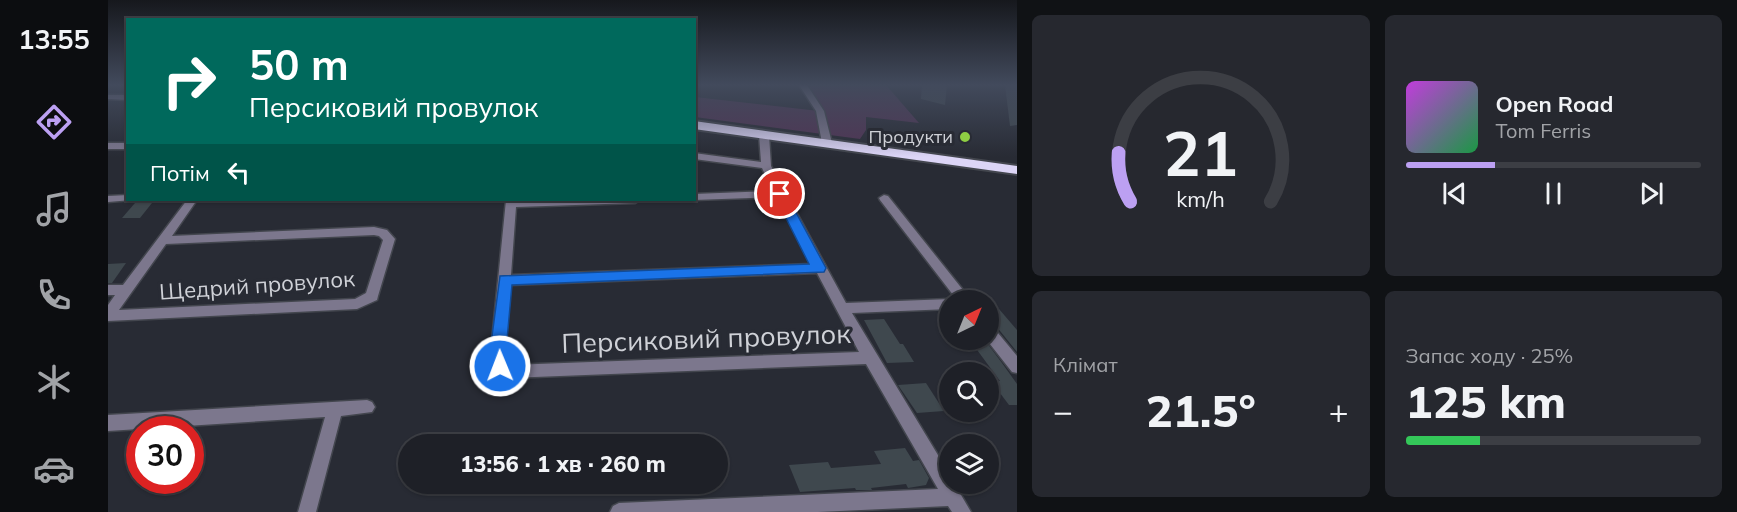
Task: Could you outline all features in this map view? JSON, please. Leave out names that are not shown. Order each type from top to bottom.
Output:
[{"type":"highway","points":[[696,125],[1017,170]]},
{"type":"street","points":[[819,109],[827,143]]},
{"type":"street","points":[[619,512],[958,504],[870,358],[780,194],[766,166],[764,135]]},
{"type":"street","points":[[108,146],[126,146]]},
{"type":"street","points":[[696,156],[766,166]]},
{"type":"street","points":[[696,197],[780,194]]},
{"type":"street","points":[[108,199],[126,198]]},
{"type":"street","points":[[884,198],[956,290]]},
{"type":"street","points":[[108,315],[191,201]]},
{"type":"street","points":[[573,201],[511,202],[506,280],[819,268]]},
{"type":"street","name":"Щедрий провулок","points":[[108,315],[357,304],[372,296],[389,239],[384,233],[374,231],[162,240]]},
{"type":"street","name":"Персиковий провулок","points":[[506,280],[498,351],[500,366],[509,372],[870,358]]},
{"type":"street","points":[[108,290],[126,290]]},
{"type":"street","points":[[842,308],[939,304]]},
{"type":"street","points":[[999,345],[1017,367]]},
{"type":"street","points":[[108,423],[367,407]]},
{"type":"street","points":[[308,512],[335,410]]},
{"type":"shaded area","points":[[696,109],[819,111],[818,109],[907,109],[919,123],[866,117],[866,130],[860,139],[696,117]]},
{"type":"building","points":[[1008,109],[1017,109],[1017,125],[1010,126]]},
{"type":"building","points":[[135,203],[152,203],[140,218],[122,218]]},
{"type":"building","points":[[126,263],[112,283],[108,283],[108,264]]},
{"type":"building","points":[[999,309],[1017,330],[1017,352],[999,330]]},
{"type":"building","points":[[884,319],[914,362],[887,363],[864,320]]},
{"type":"building","points":[[977,350],[992,350],[1002,363],[1017,384],[1017,405],[1009,405],[999,392],[999,362],[986,362]]},
{"type":"building","points":[[926,383],[939,403],[939,411],[917,413],[898,385]]},
{"type":"building","points":[[905,448],[913,461],[919,460],[929,478],[926,485],[908,488],[906,484],[871,488],[872,490],[856,490],[855,488],[800,492],[789,465],[828,462],[831,468],[881,464],[874,451]]},
{"type":"place","name":"Продукти","points":[[965,137]]},
{"type":"route","points":[[500,366],[498,351],[506,280],[819,268],[780,194]]}]
